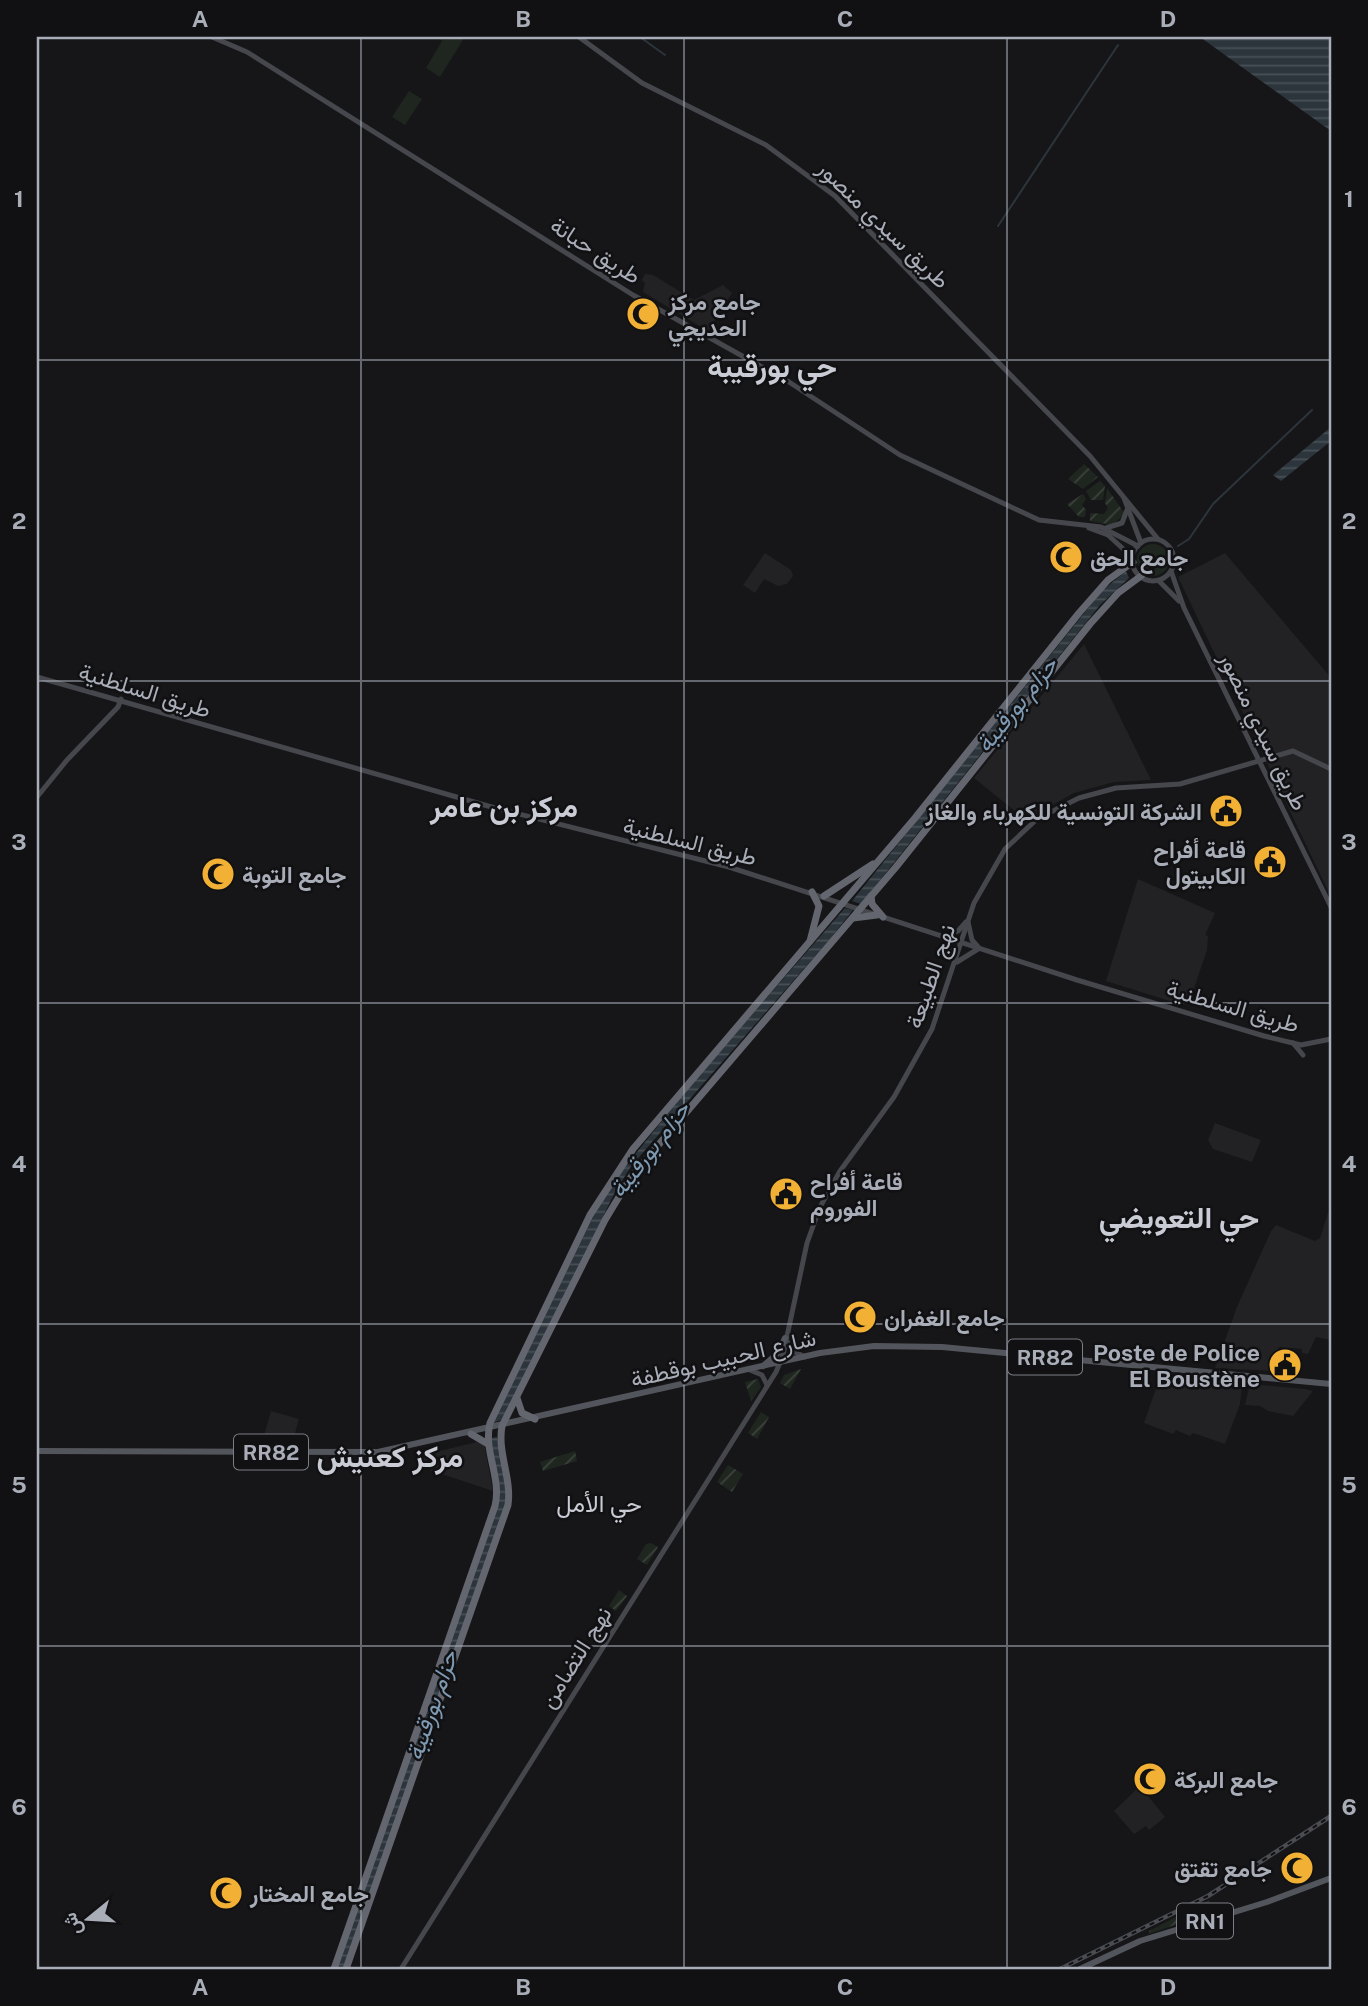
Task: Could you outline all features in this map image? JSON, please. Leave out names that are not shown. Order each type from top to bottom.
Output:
[{"type":"highway","points":[[334,1969],[496,1501],[488,1430],[500,1397],[611,1181],[633,1149],[880,860],[1079,613],[1108,580],[1133,559]]},
{"type":"highway","points":[[346,1969],[508,1505],[509,1484],[500,1445],[502,1426],[605,1220],[631,1177],[861,909],[1090,624],[1118,593],[1141,576]]},
{"type":"highway","points":[[824,896],[880,860]]},
{"type":"highway","points":[[809,944],[819,906],[813,892]]},
{"type":"highway","points":[[853,918],[880,916],[872,904],[871,896]]},
{"type":"highway","points":[[517,1398],[522,1413],[535,1419]]},
{"type":"highway","points":[[471,1434],[488,1445]]},
{"type":"main road","points":[[761,1368],[778,1353],[785,1338]]},
{"type":"main road","name":"شارع الحبيب بوقطفة","points":[[502,1426],[805,1357],[874,1346],[942,1347],[1331,1384]]},
{"type":"main road","name":"RR82","points":[[37,1451],[377,1452],[502,1426]]},
{"type":"main road","name":"RN1","points":[[1080,1969],[1140,1941],[1277,1899],[1331,1878]]},
{"type":"street","name":"طريق حبانة","points":[[212,37],[247,52],[644,302],[789,382],[900,455],[1039,520],[1101,527],[1139,544]]},
{"type":"street","name":"طريق سيدي منصور","points":[[579,37],[642,83],[755,138],[828,189],[956,316],[1122,492],[1158,539]]},
{"type":"street","name":"طريق سيدي منصور","points":[[1122,492],[1139,544]]},
{"type":"street","points":[[1101,527],[1115,527],[1122,523],[1127,506]]},
{"type":"street","name":"طريق حبانة","points":[[1082,526],[1108,536],[1133,559]]},
{"type":"street","points":[[1158,539],[1172,552],[1171,571],[1156,580],[1141,576],[1133,559],[1139,544],[1158,539]]},
{"type":"street","name":"طريق سيدي منصور","points":[[1171,571],[1184,608],[1331,907]]},
{"type":"street","name":"طريق سيدي منصور","points":[[1156,580],[1166,585],[1184,608]]},
{"type":"street","name":"طريق السلطنية","points":[[37,677],[121,699],[258,743],[572,829],[729,867],[813,892],[979,948],[1293,1043],[1310,1045],[1331,1039]]},
{"type":"street","points":[[37,797],[84,741],[118,707],[121,699]]},
{"type":"street","name":"نهج الطبيعة","points":[[780,1364],[807,1243],[820,1207],[834,1180],[894,1097],[932,1029],[968,921],[985,880],[1005,849],[1030,825],[1055,808],[1116,788],[1173,786],[1293,751],[1331,769]]},
{"type":"street","points":[[968,921],[972,940],[979,948],[967,953],[955,963],[945,937],[958,931],[968,921]]},
{"type":"street","points":[[1293,1043],[1303,1055]]},
{"type":"street","points":[[785,1338],[793,1351],[805,1357]]},
{"type":"street","name":"نهج التضامن","points":[[401,1969],[780,1364]]},
{"type":"street","points":[[750,1370],[762,1375],[768,1385]]},
{"type":"shaded area","points":[[437,37],[464,38],[440,77],[426,68],[442,41]]},
{"type":"shaded area","points":[[409,91],[422,99],[405,125],[392,117]]},
{"type":"shaded area","points":[[645,274],[653,275],[694,300],[723,285],[732,293],[708,331],[643,292],[645,283],[642,280]]},
{"type":"shaded area","points":[[1084,464],[1098,477],[1083,489],[1068,479]]},
{"type":"shaded area","points":[[1100,481],[1105,486],[1103,500],[1091,500],[1086,491]]},
{"type":"shaded area","points":[[1107,488],[1125,514],[1112,525],[1090,521],[1090,513],[1104,514],[1108,508],[1105,503]]},
{"type":"shaded area","points":[[1083,494],[1086,499],[1082,505],[1086,510],[1085,517],[1079,517],[1067,504]]},
{"type":"shaded area","points":[[1153,544],[1164,549],[1169,560],[1164,571],[1153,576],[1142,571],[1137,560],[1142,549]]},
{"type":"shaded area","points":[[765,553],[791,570],[793,576],[787,584],[778,586],[764,579],[755,593],[743,585]]},
{"type":"shaded area","points":[[1225,553],[1331,678],[1331,897],[1178,577]]},
{"type":"shaded area","points":[[1084,644],[1151,780],[1114,782],[1074,793],[1026,820],[974,778]]},
{"type":"shaded area","points":[[1138,879],[1215,913],[1205,935],[1208,936],[1207,950],[1192,994],[1176,1003],[1106,981]]},
{"type":"shaded area","points":[[1215,1123],[1261,1140],[1252,1162],[1213,1149],[1208,1140]]},
{"type":"shaded area","points":[[1331,1212],[1331,1340],[1316,1337],[1308,1354],[1302,1353],[1302,1349],[1279,1347],[1272,1371],[1215,1368],[1237,1307],[1271,1231],[1276,1225],[1315,1241],[1320,1238],[1328,1213]]},
{"type":"shaded area","points":[[801,1369],[790,1389],[780,1383],[784,1375]]},
{"type":"shaded area","points":[[1163,1377],[1242,1384],[1240,1404],[1225,1444],[1193,1433],[1190,1436],[1176,1430],[1173,1434],[1144,1423],[1159,1380]]},
{"type":"shaded area","points":[[758,1379],[761,1387],[751,1401],[745,1382]]},
{"type":"shaded area","points":[[1250,1384],[1313,1391],[1293,1416],[1268,1411],[1260,1406],[1245,1405]]},
{"type":"shaded area","points":[[271,1411],[299,1419],[291,1447],[261,1446]]},
{"type":"shaded area","points":[[761,1412],[769,1417],[757,1439],[748,1433]]},
{"type":"shaded area","points":[[481,1441],[484,1443],[493,1491],[418,1466],[419,1456]]},
{"type":"shaded area","points":[[575,1451],[577,1461],[543,1471],[540,1462]]},
{"type":"shaded area","points":[[728,1465],[743,1474],[732,1492],[717,1482]]},
{"type":"shaded area","points":[[651,1543],[658,1547],[647,1565],[637,1559],[646,1544]]},
{"type":"shaded area","points":[[619,1590],[627,1596],[616,1611],[609,1606]]},
{"type":"shaded area","points":[[1140,1786],[1165,1817],[1149,1830],[1146,1826],[1134,1834],[1114,1811]]},
{"type":"shaded area","points":[[1209,1900],[1214,1911],[1149,1934],[1149,1931]]},
{"type":"water","points":[[1200,37],[1331,37],[1331,131]]},
{"type":"water","points":[[1331,427],[1331,441],[1281,481],[1273,475]]},
{"type":"water","points":[[1126,571],[1129,578],[1100,605],[861,904],[852,901],[1102,591]]},
{"type":"water","points":[[845,908],[853,910],[632,1165],[615,1192],[508,1410],[501,1420],[494,1422],[595,1213],[625,1167],[694,1081]]},
{"type":"water","points":[[497,1437],[507,1486],[506,1504],[344,1969],[336,1969],[500,1497],[491,1438]]},
{"type":"waterway","points":[[640,37],[665,55]]},
{"type":"waterway","points":[[998,226],[1118,45]]},
{"type":"waterway","name":"حزام بورقيبة","points":[[1178,546],[1189,539],[1213,504],[1312,410]]},
{"type":"railway","points":[[1060,1969],[1208,1896],[1331,1816]]},
{"type":"place","name":"جامع مركز الحديجي","points":[[643,314]]},
{"type":"place","name":"جامع الحق","points":[[1066,557]]},
{"type":"place","name":"الشركة التونسية للكهرباء والغاز","points":[[1226,811]]},
{"type":"place","name":"قاعة أفراح الكابيتول","points":[[1270,862]]},
{"type":"place","name":"جامع التوبة","points":[[218,874]]},
{"type":"place","name":"قاعة أفراح الفوروم","points":[[786,1194]]},
{"type":"place","name":"جامع الغفران","points":[[860,1317]]},
{"type":"place","name":"Poste de Police El Boustène","points":[[1285,1365]]},
{"type":"place","name":"جامع البركة","points":[[1150,1779]]},
{"type":"place","name":"جامع تقتق","points":[[1297,1868]]},
{"type":"place","name":"جامع المختار","points":[[226,1893]]},
{"type":"district","name":"حي بورقيبة","points":[[772,366]]},
{"type":"district","name":"مركز بن عامر","points":[[504,806]]},
{"type":"district","name":"حي التعويضي","points":[[1179,1217]]},
{"type":"district","name":"مركز كعنيش","points":[[390,1456]]},
{"type":"district","name":"حي الأمل","points":[[599,1503]]}]
